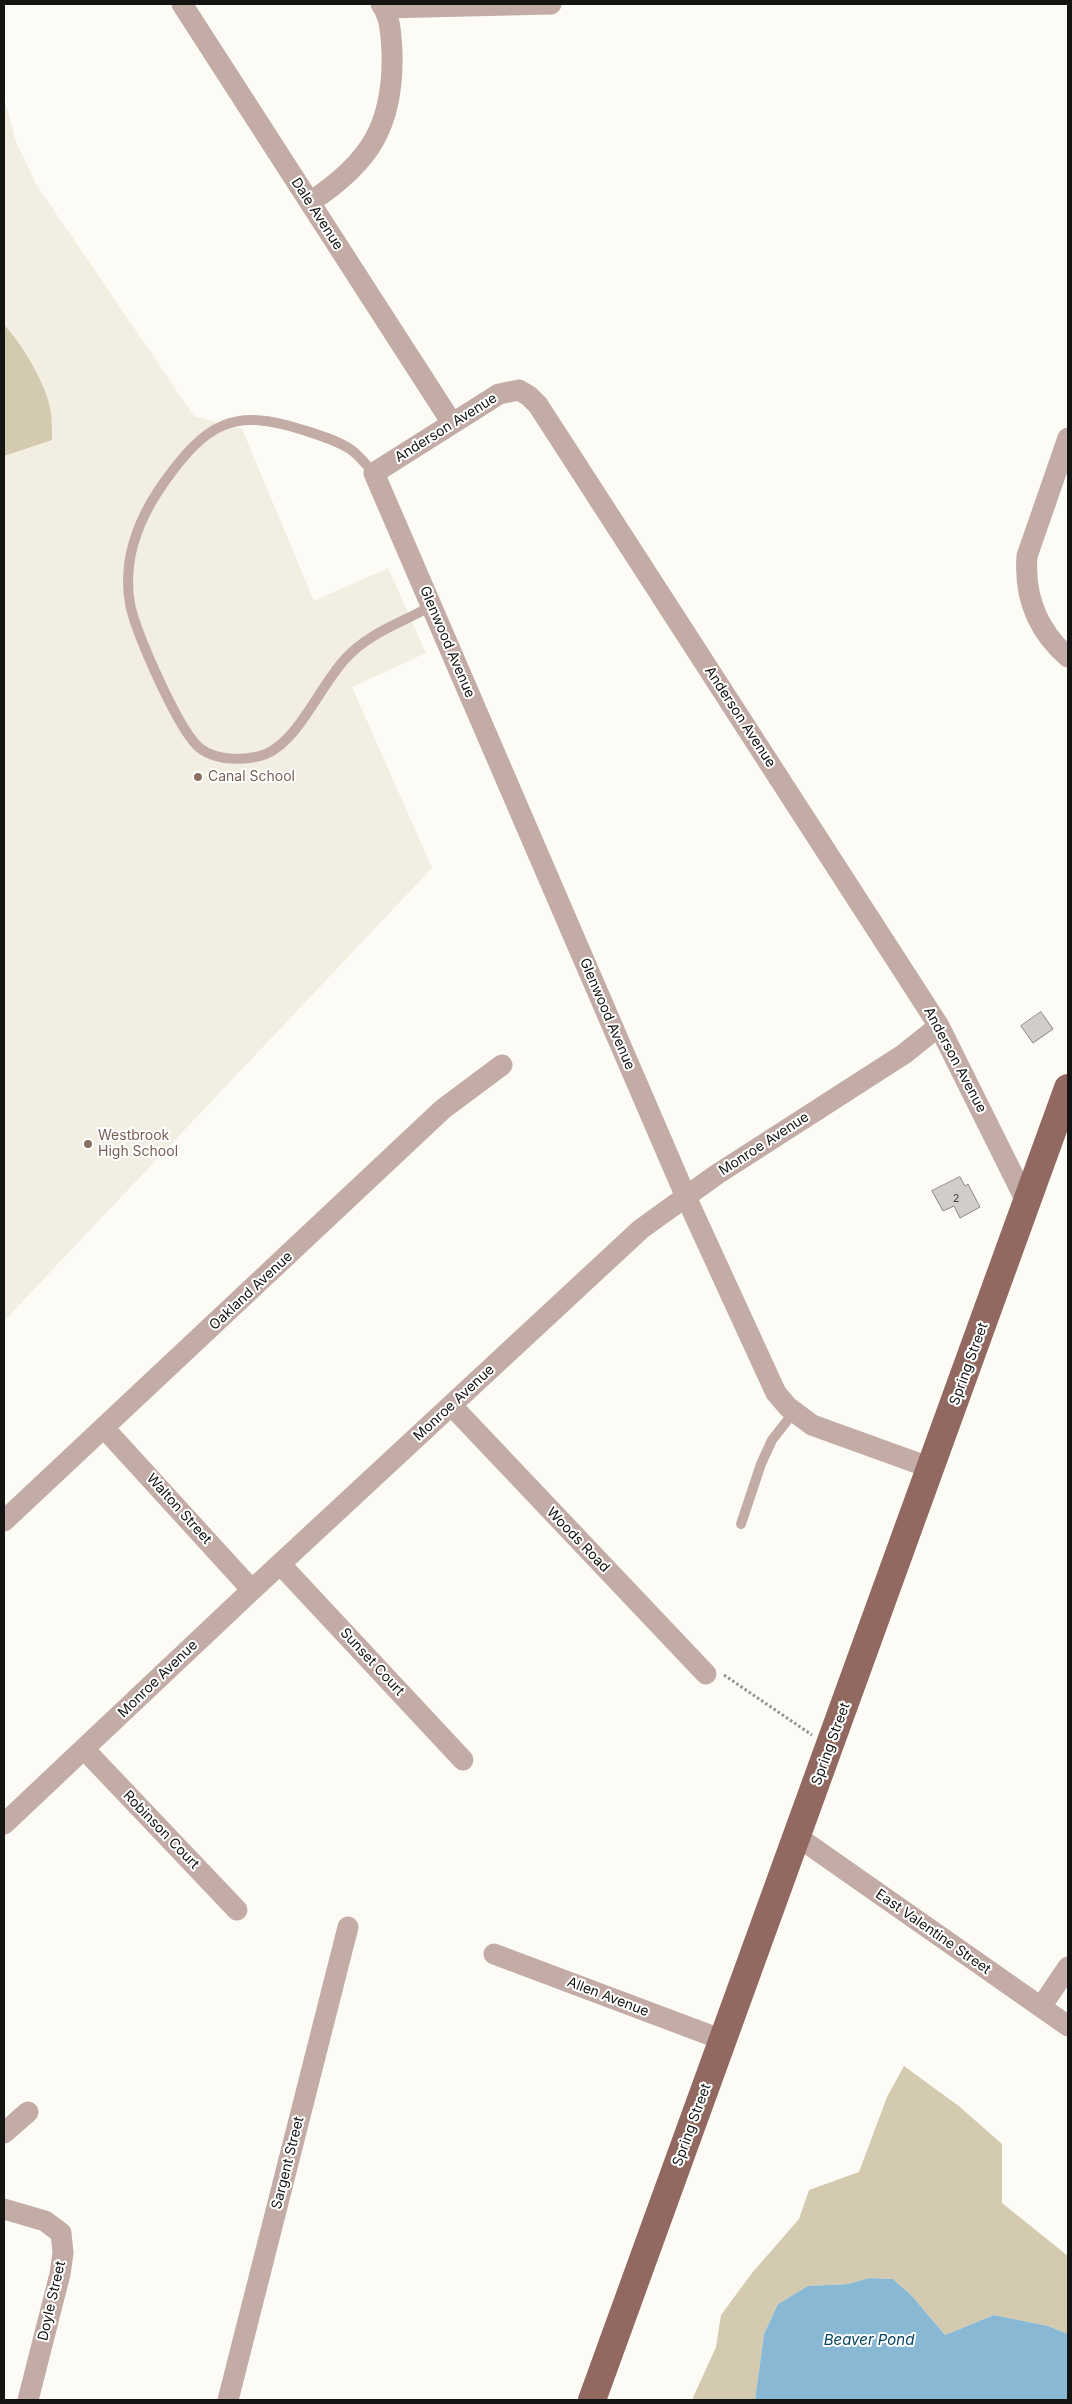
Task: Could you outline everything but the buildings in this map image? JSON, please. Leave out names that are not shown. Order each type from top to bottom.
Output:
[{"type":"main road","name":"Spring Street","points":[[592,2400],[798,1837],[1068,1088]]},
{"type":"street","name":"Dale Avenue","points":[[182,4],[452,423]]},
{"type":"street","points":[[310,202],[330,189],[360,161],[383,125],[392,85],[390,32],[383,6],[551,4]]},
{"type":"street","name":"Anderson Avenue","points":[[374,473],[499,394],[509,390],[518,390],[529,396],[538,405],[940,1026],[1027,1203]]},
{"type":"street","points":[[1068,438],[1027,556],[1025,576],[1028,595],[1042,628],[1068,657]]},
{"type":"street","name":"Glenwood Avenue","points":[[374,473],[686,1197],[776,1393],[794,1412],[812,1425],[930,1468]]},
{"type":"street","name":"Monroe Avenue","points":[[4,1824],[252,1590],[641,1229],[716,1175],[904,1054],[940,1026]]},
{"type":"street","name":"Oakland Avenue","points":[[4,1522],[443,1109],[502,1065]]},
{"type":"street","name":"Woods Road","points":[[451,1405],[706,1674]]},
{"type":"street","name":"Walton Street","points":[[105,1428],[252,1590]]},
{"type":"street","name":"Sunset Court","points":[[281,1565],[463,1760]]},
{"type":"street","name":"Robinson Court","points":[[84,1749],[237,1910]]},
{"type":"street","name":"East Valentine Street","points":[[798,1837],[1068,2026]]},
{"type":"street","name":"Sargent Street","points":[[228,2400],[348,1926]]},
{"type":"street","name":"Allen Avenue","points":[[494,1954],[723,2040]]},
{"type":"street","points":[[1041,2007],[1068,1967]]},
{"type":"street","points":[[4,2133],[28,2112]]},
{"type":"street","name":"Doyle Street","points":[[4,2209],[45,2221],[61,2233],[63,2254],[60,2274],[28,2400]]},
{"type":"lane","points":[[374,473],[351,450],[322,436],[260,419],[226,424],[201,439],[180,460],[158,490],[139,527],[132,546],[128,583],[134,619],[174,711],[190,738],[200,749],[214,756],[247,758],[266,754],[283,743],[345,658],[377,633],[431,606]]},
{"type":"lane","points":[[741,1524],[761,1464],[772,1440],[794,1412]]},
{"type":"path","points":[[706,1674],[716,1670],[815,1736]]},
{"type":"shaded area","name":"Canal School","points":[[4,97],[16,142],[36,184],[194,416],[242,429],[314,601],[388,568],[426,653],[352,687],[432,868],[4,1321]]},
{"type":"shaded area","points":[[4,325],[19,343],[40,378],[49,402],[52,440],[4,456]]},
{"type":"shaded area","points":[[904,2066],[960,2107],[1002,2144],[1002,2203],[1068,2256],[1068,2334],[1048,2326],[994,2315],[945,2335],[912,2296],[893,2279],[869,2278],[848,2284],[808,2286],[778,2304],[764,2334],[755,2400],[692,2400],[716,2347],[721,2315],[752,2273],[799,2219],[809,2190],[859,2172],[887,2097]]},
{"type":"water","name":"Beaver Pond","points":[[869,2278],[893,2279],[912,2296],[945,2335],[994,2315],[1048,2326],[1068,2334],[1068,2400],[755,2400],[764,2334],[778,2304],[808,2286],[848,2284]]},
{"type":"place","name":"Canal School","points":[[198,777]]},
{"type":"place","name":"Westbrook High School","points":[[88,1144]]}]
